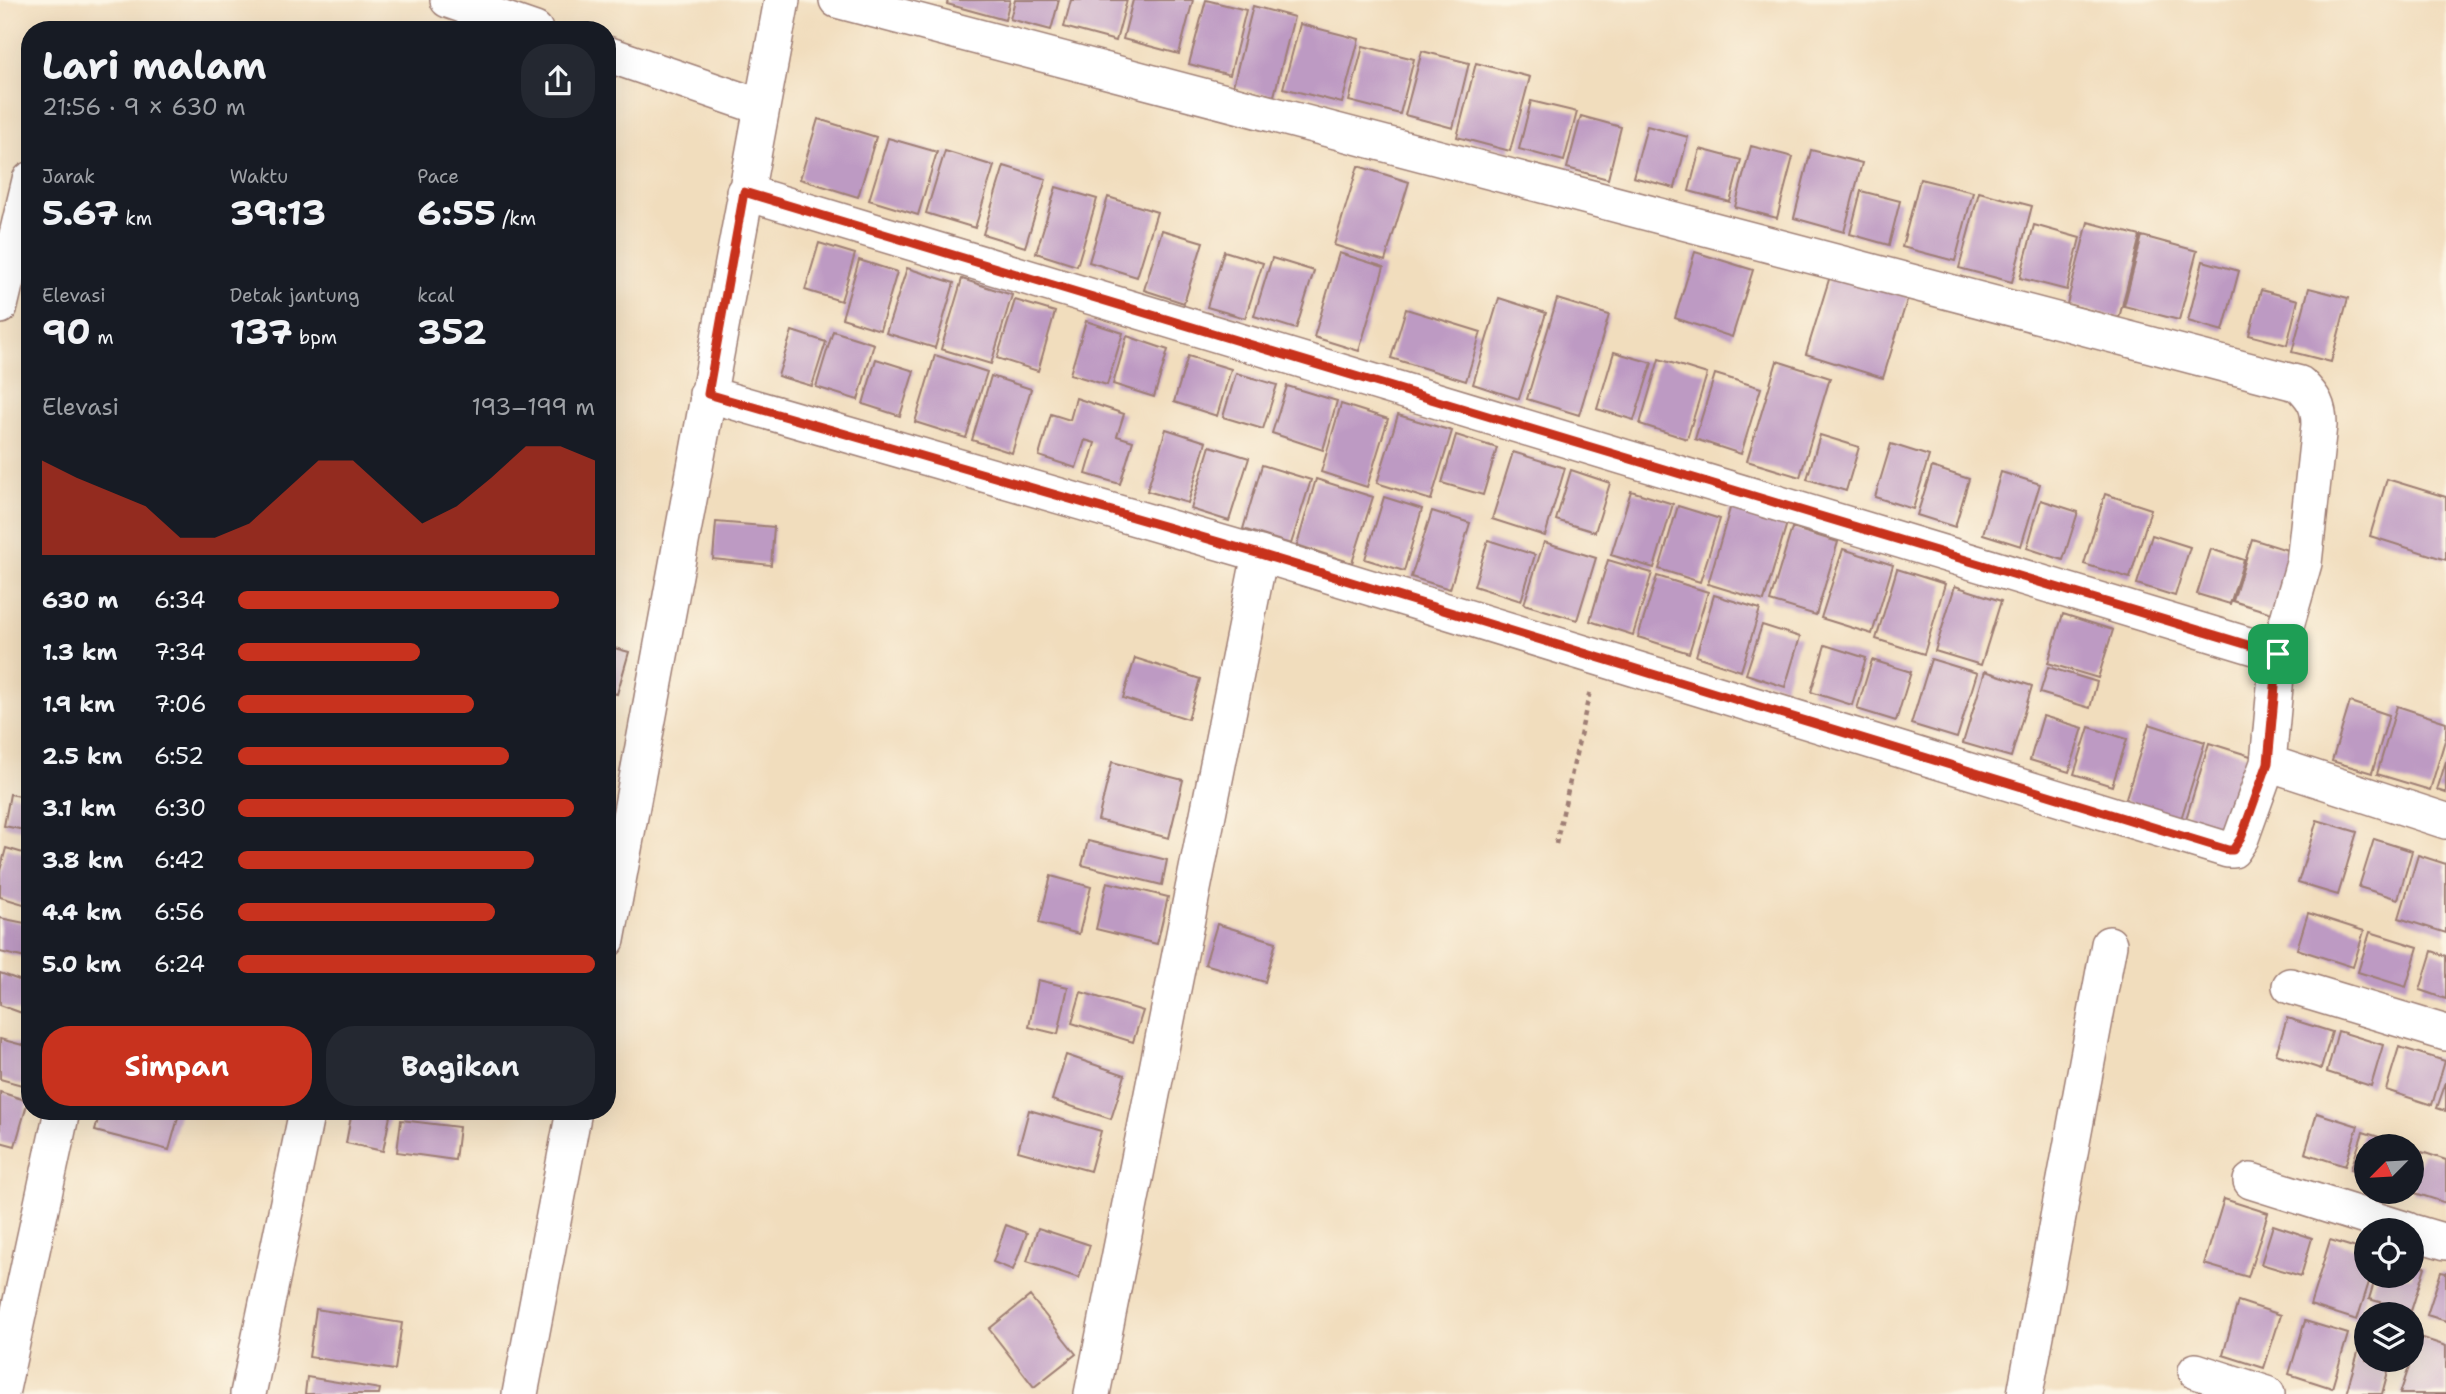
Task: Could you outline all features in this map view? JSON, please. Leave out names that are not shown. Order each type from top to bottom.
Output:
[{"type":"street","points":[[447,0],[509,21]]},
{"type":"street","points":[[616,891],[744,192],[782,0]]},
{"type":"street","points":[[708,394],[1260,554],[2228,850],[2233,850],[2238,844],[2268,763],[2278,654],[2304,562],[2319,425],[2319,408],[2313,397],[2300,384],[837,0]]},
{"type":"street","points":[[616,57],[761,107]]},
{"type":"street","points":[[744,192],[2278,654]]},
{"type":"street","points":[[0,306],[21,218]]},
{"type":"street","points":[[1092,1394],[1260,554]]},
{"type":"street","points":[[2268,763],[2446,821]]},
{"type":"street","points":[[2025,1394],[2109,944]]},
{"type":"street","points":[[2290,986],[2446,1033]]},
{"type":"street","points":[[1,1394],[60,1120]]},
{"type":"street","points":[[248,1394],[305,1120]]},
{"type":"street","points":[[520,1394],[572,1120]]},
{"type":"street","points":[[2251,1181],[2368,1218]]},
{"type":"street","points":[[2424,1235],[2446,1242]]},
{"type":"street","points":[[2196,1371],[2267,1394]]},
{"type":"path","points":[[1556,844],[1598,656]]},
{"type":"building","points":[[948,0],[1010,0],[1005,20],[947,4]]},
{"type":"building","points":[[1015,0],[1059,0],[1051,30],[1010,19]]},
{"type":"building","points":[[1071,0],[1127,0],[1116,41],[1064,27]]},
{"type":"building","points":[[1133,0],[1193,0],[1179,54],[1123,39]]},
{"type":"building","points":[[1206,0],[1246,10],[1230,75],[1189,64]]},
{"type":"building","points":[[1253,6],[1294,17],[1274,96],[1233,86]]},
{"type":"building","points":[[1300,24],[1359,39],[1342,103],[1283,88]]},
{"type":"building","points":[[1363,46],[1414,59],[1400,114],[1349,101]]},
{"type":"building","points":[[1422,51],[1469,63],[1453,128],[1405,115]]},
{"type":"building","points":[[1476,63],[1530,77],[1510,151],[1457,137]]},
{"type":"building","points":[[1531,101],[1577,112],[1564,161],[1519,149]]},
{"type":"building","points":[[1581,116],[1621,127],[1608,179],[1567,168]]},
{"type":"building","points":[[818,119],[876,137],[858,197],[800,179]]},
{"type":"building","points":[[1647,126],[1688,137],[1675,188],[1633,177]]},
{"type":"building","points":[[888,138],[937,152],[918,215],[869,200]]},
{"type":"building","points":[[1751,146],[1793,157],[1777,218],[1735,207]]},
{"type":"building","points":[[1700,149],[1741,160],[1730,202],[1689,191]]},
{"type":"building","points":[[1811,150],[1862,163],[1844,232],[1794,218]]},
{"type":"building","points":[[945,151],[994,166],[975,228],[926,213]]},
{"type":"building","points":[[1004,166],[1046,179],[1025,247],[983,234]]},
{"type":"building","points":[[1358,166],[1409,182],[1385,261],[1334,245]]},
{"type":"building","points":[[1920,179],[1973,192],[1955,261],[1902,247]]},
{"type":"building","points":[[1056,187],[1097,199],[1077,266],[1036,253]]},
{"type":"building","points":[[1861,191],[1900,201],[1889,245],[1850,234]]},
{"type":"building","points":[[1979,192],[2032,206],[2012,282],[1959,268]]},
{"type":"building","points":[[1108,197],[1157,212],[1137,277],[1089,262]]},
{"type":"building","points":[[2088,222],[2140,236],[2119,318],[2067,304]]},
{"type":"building","points":[[2034,225],[2080,238],[2067,290],[2020,278]]},
{"type":"building","points":[[1162,230],[1203,242],[1184,303],[1144,290]]},
{"type":"building","points":[[2142,236],[2197,251],[2179,320],[2124,306]]},
{"type":"building","points":[[819,243],[855,254],[841,301],[805,290]]},
{"type":"building","points":[[1224,251],[1263,263],[1245,318],[1207,307]]},
{"type":"building","points":[[1695,252],[1753,270],[1732,337],[1675,318]]},
{"type":"building","points":[[1339,253],[1384,267],[1359,351],[1314,337]]},
{"type":"building","points":[[1272,258],[1314,271],[1296,329],[1254,316]]},
{"type":"building","points":[[859,260],[897,272],[880,330],[842,318]]},
{"type":"building","points":[[2203,261],[2239,271],[2223,331],[2188,321]]},
{"type":"building","points":[[907,268],[954,283],[935,348],[886,333]]},
{"type":"building","points":[[1831,273],[1908,297],[1883,378],[1806,354]]},
{"type":"building","points":[[962,279],[1012,295],[991,364],[941,349]]},
{"type":"building","points":[[2309,288],[2348,298],[2331,362],[2292,352]]},
{"type":"building","points":[[2261,290],[2298,300],[2287,345],[2249,335]]},
{"type":"building","points":[[1499,298],[1546,313],[1519,399],[1473,384]]},
{"type":"building","points":[[1557,299],[1609,315],[1579,415],[1527,399]]},
{"type":"building","points":[[1015,300],[1055,312],[1038,371],[997,358]]},
{"type":"building","points":[[1406,309],[1481,332],[1466,381],[1391,358]]},
{"type":"building","points":[[1086,321],[1123,333],[1107,385],[1070,374]]},
{"type":"building","points":[[792,331],[826,342],[812,386],[778,376]]},
{"type":"building","points":[[833,331],[874,344],[858,400],[816,387]]},
{"type":"building","points":[[1127,336],[1168,350],[1154,397],[1113,384]]},
{"type":"building","points":[[1614,352],[1652,363],[1634,420],[1597,409]]},
{"type":"building","points":[[935,355],[987,372],[966,438],[915,422]]},
{"type":"building","points":[[1188,356],[1231,369],[1217,416],[1174,402]]},
{"type":"building","points":[[876,359],[914,371],[900,416],[863,404]]},
{"type":"building","points":[[1659,359],[1707,374],[1687,439],[1640,424]]},
{"type":"building","points":[[1777,361],[1830,378],[1800,477],[1747,461]]},
{"type":"building","points":[[1236,373],[1277,385],[1263,429],[1223,417]]},
{"type":"building","points":[[1715,374],[1761,388],[1741,454],[1695,439]]},
{"type":"building","points":[[991,376],[1031,389],[1012,453],[972,440]]},
{"type":"building","points":[[1287,386],[1337,401],[1323,450],[1272,433]]},
{"type":"building","points":[[1076,398],[1124,414],[1117,436],[1133,441],[1120,484],[1086,474],[1095,443],[1085,440],[1076,468],[1039,456],[1051,414],[1070,420]]},
{"type":"building","points":[[1341,404],[1388,419],[1367,487],[1321,472]]},
{"type":"building","points":[[1398,415],[1452,431],[1431,500],[1377,483]]},
{"type":"building","points":[[1166,429],[1206,442],[1188,503],[1147,491]]},
{"type":"building","points":[[1456,435],[1497,448],[1483,495],[1442,483]]},
{"type":"building","points":[[1820,435],[1859,447],[1846,491],[1807,479]]},
{"type":"building","points":[[1891,444],[1929,456],[1913,509],[1875,497]]},
{"type":"building","points":[[1210,446],[1249,458],[1229,521],[1191,509]]},
{"type":"building","points":[[1513,452],[1565,468],[1545,536],[1492,519]]},
{"type":"building","points":[[1262,465],[1311,480],[1291,544],[1243,529]]},
{"type":"building","points":[[1932,467],[1969,479],[1955,527],[1917,515]]},
{"type":"building","points":[[1571,470],[1610,483],[1595,532],[1556,520]]},
{"type":"building","points":[[2001,472],[2040,484],[2021,546],[1983,534]]},
{"type":"building","points":[[1316,479],[1373,497],[1352,563],[1297,545]]},
{"type":"building","points":[[2387,479],[2446,497],[2446,560],[2370,536]]},
{"type":"building","points":[[1631,491],[1673,504],[1654,568],[1611,555]]},
{"type":"building","points":[[2105,494],[2151,509],[2130,578],[2084,564]]},
{"type":"building","points":[[1384,497],[1422,509],[1404,571],[1365,559]]},
{"type":"building","points":[[2041,500],[2078,512],[2063,560],[2027,548]]},
{"type":"building","points":[[1731,505],[1787,523],[1764,601],[1708,584]]},
{"type":"building","points":[[1678,506],[1720,519],[1700,582],[1659,569]]},
{"type":"building","points":[[1432,511],[1470,523],[1450,589],[1411,577]]},
{"type":"building","points":[[716,522],[774,527],[771,565],[713,559]]},
{"type":"building","points":[[1792,528],[1838,542],[1816,615],[1770,601]]},
{"type":"building","points":[[2152,535],[2190,547],[2175,596],[2137,584]]},
{"type":"building","points":[[2252,539],[2300,554],[2281,616],[2233,601]]},
{"type":"building","points":[[1488,540],[1535,555],[1521,601],[1474,586]]},
{"type":"building","points":[[1544,542],[1596,558],[1577,620],[1524,604]]},
{"type":"building","points":[[1843,549],[1893,565],[1872,634],[1821,618]]},
{"type":"building","points":[[2211,549],[2244,560],[2230,604],[2197,594]]},
{"type":"building","points":[[1608,560],[1652,573],[1633,635],[1590,621]]},
{"type":"building","points":[[1897,569],[1945,584],[1924,654],[1876,639]]},
{"type":"building","points":[[1657,576],[1708,592],[1689,653],[1638,637]]},
{"type":"building","points":[[1955,586],[2001,601],[1981,665],[1935,651]]},
{"type":"building","points":[[1714,595],[1760,609],[1741,671],[1696,656]]},
{"type":"building","points":[[2063,614],[2113,630],[2098,678],[2048,663]]},
{"type":"building","points":[[1762,625],[1800,637],[1785,687],[1746,674]]},
{"type":"building","points":[[1825,645],[1866,658],[1852,705],[1811,692]]},
{"type":"building","points":[[616,648],[629,652],[616,694]]},
{"type":"building","points":[[1135,658],[1200,679],[1188,719],[1123,698]]},
{"type":"building","points":[[1931,659],[1977,673],[1957,738],[1911,724]]},
{"type":"building","points":[[1872,660],[1911,672],[1896,721],[1857,709]]},
{"type":"building","points":[[2048,667],[2097,682],[2090,708],[2040,693]]},
{"type":"building","points":[[1985,671],[2032,686],[2011,757],[1963,743]]},
{"type":"building","points":[[2350,702],[2389,715],[2372,773],[2332,761]]},
{"type":"building","points":[[2397,706],[2446,722],[2446,737],[2430,790],[2377,774]]},
{"type":"building","points":[[2043,716],[2083,728],[2069,772],[2030,760]]},
{"type":"building","points":[[2149,724],[2205,742],[2181,819],[2125,801]]},
{"type":"building","points":[[2089,727],[2127,739],[2112,786],[2074,774]]},
{"type":"building","points":[[2209,743],[2260,759],[2237,835],[2186,819]]},
{"type":"building","points":[[2446,761],[2446,793],[2437,790]]},
{"type":"building","points":[[1112,762],[1183,780],[1169,838],[1098,820]]},
{"type":"building","points":[[10,794],[21,796],[21,829],[4,826]]},
{"type":"building","points":[[2317,820],[2357,832],[2338,895],[2298,883]]},
{"type":"building","points":[[2374,839],[2412,851],[2398,899],[2359,887]]},
{"type":"building","points":[[1088,841],[1167,860],[1162,885],[1082,865]]},
{"type":"building","points":[[6,848],[21,852],[21,903],[0,897],[0,871]]},
{"type":"building","points":[[2418,855],[2446,864],[2446,933],[2399,918]]},
{"type":"building","points":[[1051,876],[1091,887],[1079,934],[1039,923]]},
{"type":"building","points":[[1107,882],[1168,897],[1157,944],[1096,929]]},
{"type":"building","points":[[2308,913],[2364,931],[2353,967],[2297,949]]},
{"type":"building","points":[[0,918],[21,922],[21,957],[0,952]]},
{"type":"building","points":[[1217,924],[1276,942],[1265,982],[1205,964]]},
{"type":"building","points":[[2370,932],[2418,947],[2406,987],[2358,972]]},
{"type":"building","points":[[2432,951],[2446,956],[2446,999],[2420,990]]},
{"type":"building","points":[[0,973],[21,981],[21,1013],[0,1005]]},
{"type":"building","points":[[1038,980],[1068,987],[1058,1034],[1029,1027]]},
{"type":"building","points":[[1081,992],[1143,1011],[1133,1042],[1072,1023]]},
{"type":"building","points":[[2287,1018],[2332,1032],[2321,1069],[2276,1054]]},
{"type":"building","points":[[2338,1031],[2383,1045],[2371,1086],[2327,1072]]},
{"type":"building","points":[[0,1039],[21,1045],[21,1085],[0,1079]]},
{"type":"building","points":[[2399,1047],[2445,1061],[2432,1105],[2386,1090]]},
{"type":"building","points":[[1066,1055],[1125,1075],[1111,1119],[1052,1100]]},
{"type":"building","points":[[2446,1082],[2446,1111],[2437,1108]]},
{"type":"building","points":[[0,1092],[21,1099],[23,1120],[15,1146],[0,1142]]},
{"type":"building","points":[[1029,1110],[1101,1131],[1090,1171],[1018,1151]]},
{"type":"building","points":[[2317,1113],[2358,1126],[2345,1166],[2305,1153]]},
{"type":"building","points":[[98,1120],[177,1120],[169,1150],[95,1131]]},
{"type":"building","points":[[350,1120],[389,1120],[383,1151],[346,1143]]},
{"type":"building","points":[[401,1120],[459,1127],[455,1160],[397,1152]]},
{"type":"building","points":[[2424,1153],[2446,1160],[2446,1203],[2424,1196]]},
{"type":"building","points":[[2224,1199],[2268,1213],[2248,1277],[2204,1264]]},
{"type":"building","points":[[1006,1225],[1027,1233],[1013,1270],[993,1262]]},
{"type":"building","points":[[2273,1225],[2312,1238],[2301,1276],[2261,1264]]},
{"type":"building","points":[[1038,1228],[1090,1245],[1079,1278],[1027,1261]]},
{"type":"building","points":[[2330,1240],[2354,1247],[2354,1288],[2367,1288],[2363,1302],[2354,1302],[2354,1319],[2310,1305]]},
{"type":"building","points":[[2441,1272],[2446,1273],[2446,1321],[2427,1315]]},
{"type":"building","points":[[2372,1288],[2418,1288],[2414,1302],[2380,1302],[2369,1299]]},
{"type":"building","points":[[1030,1296],[1076,1354],[1034,1387],[989,1329]]},
{"type":"building","points":[[2238,1301],[2281,1315],[2264,1368],[2223,1355]]},
{"type":"building","points":[[316,1309],[402,1323],[395,1370],[309,1357]]},
{"type":"building","points":[[2305,1321],[2348,1334],[2332,1388],[2289,1374]]},
{"type":"building","points":[[2424,1339],[2446,1346],[2446,1394],[2400,1394],[2407,1372],[2424,1372]]},
{"type":"building","points":[[2354,1366],[2354,1372],[2388,1372],[2382,1394],[2346,1394]]},
{"type":"building","points":[[307,1377],[380,1389],[379,1394],[305,1394]]},
{"type":"route","points":[[744,192],[2278,654],[2268,763],[2238,844],[2233,850],[2228,850],[1260,554],[708,394],[744,192]]}]
